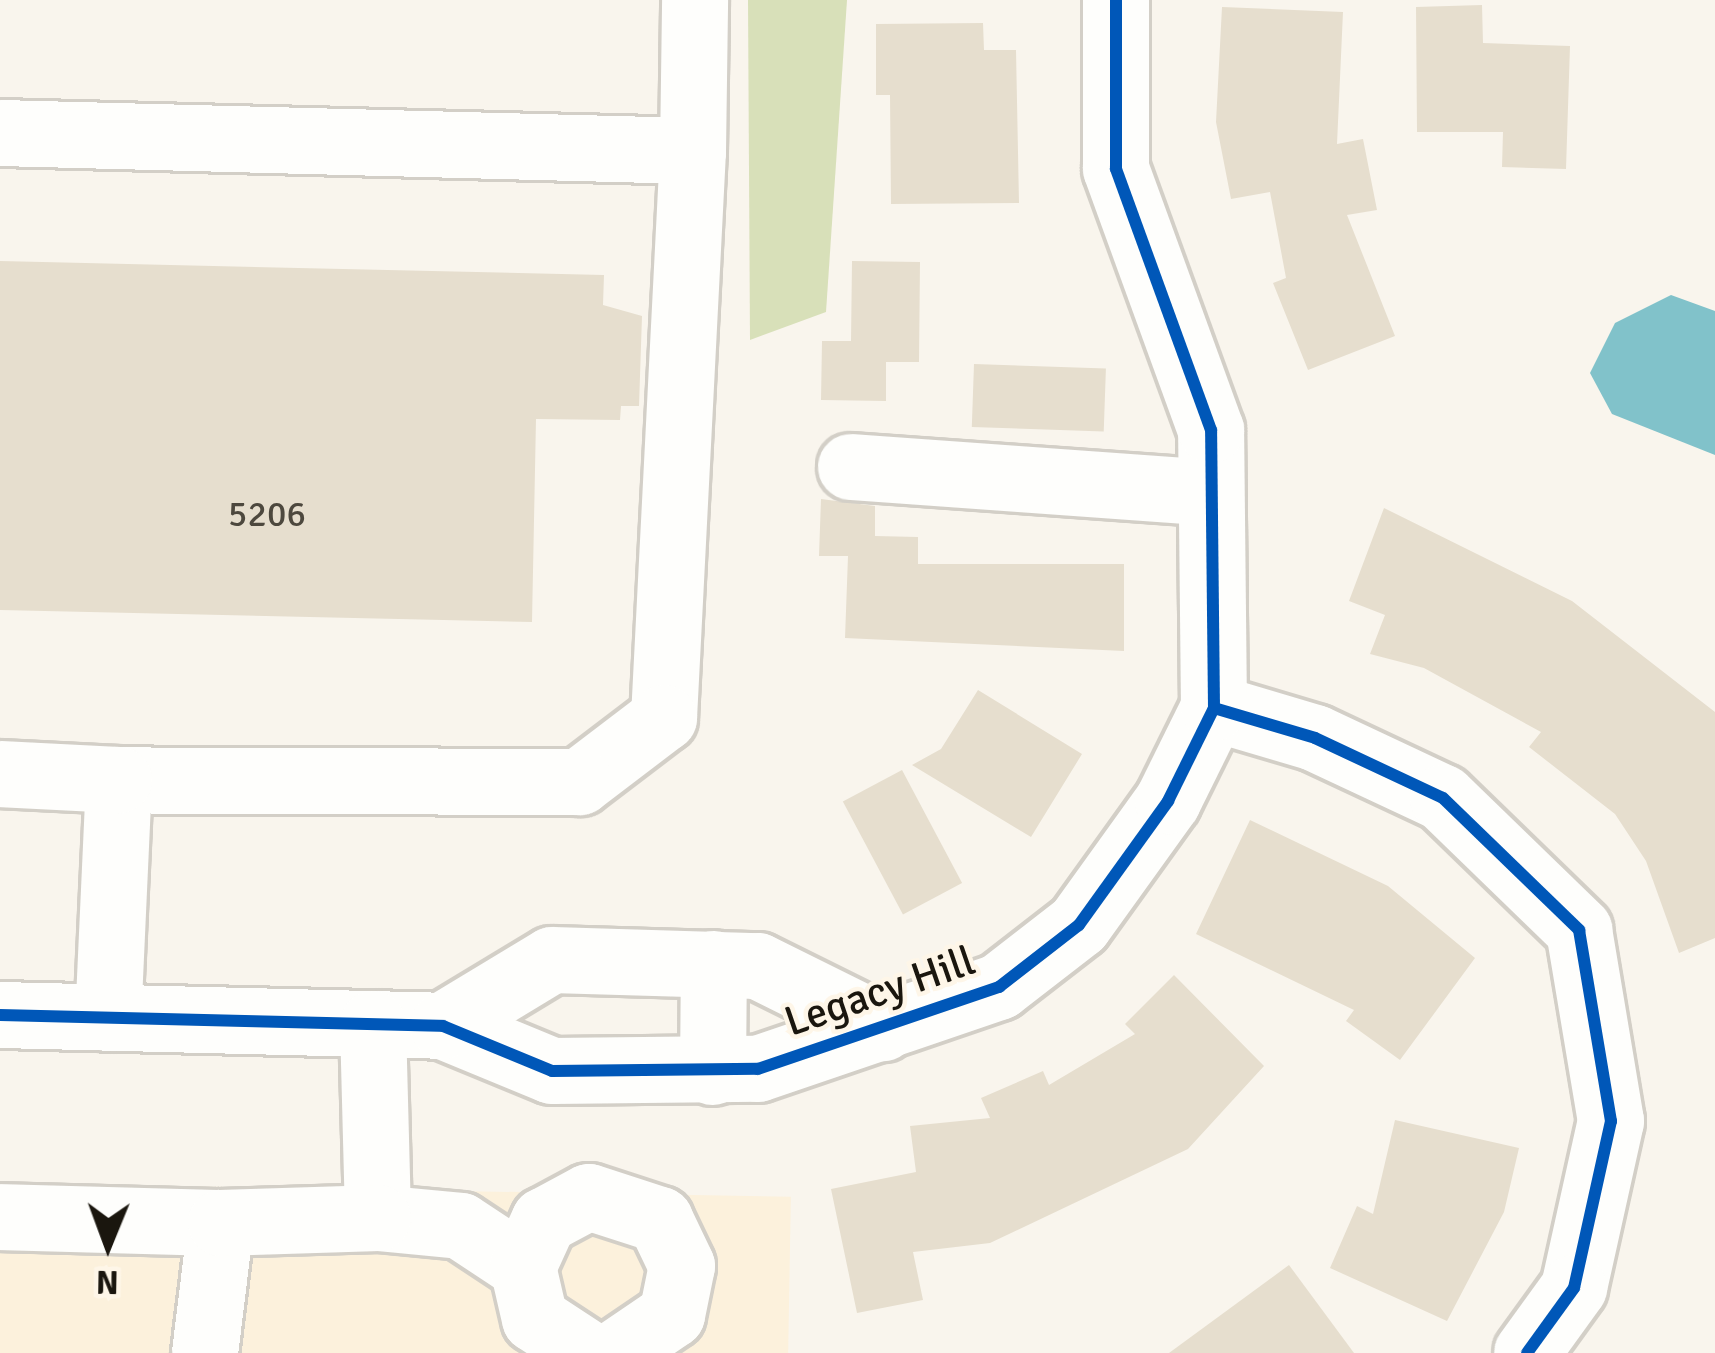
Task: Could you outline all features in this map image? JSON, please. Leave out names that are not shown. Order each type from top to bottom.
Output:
[{"type":"street","points":[[0,774],[118,780],[580,782],[664,718],[695,0]]},
{"type":"street","name":"Legacy Hill","points":[[0,1015],[443,1026],[552,1071],[713,1072],[883,1028],[999,987],[1079,925],[1168,801],[1214,708],[1210,430],[1116,170],[1116,0]]},
{"type":"street","points":[[0,133],[692,151]]},
{"type":"street","points":[[850,466],[1210,493]]},
{"type":"street","points":[[1214,708],[1315,737],[1443,798],[1579,930],[1611,1121],[1574,1288],[1582,1353]]},
{"type":"street","points":[[108,1018],[118,780]]},
{"type":"street","name":"Legacy Hill","points":[[443,1026],[552,960],[758,966],[883,1028]]},
{"type":"street","points":[[713,1072],[714,964]]},
{"type":"street","points":[[373,1024],[378,1218]]},
{"type":"street","points":[[523,1267],[565,1206],[589,1197],[639,1206],[675,1241],[682,1266],[672,1315],[646,1347]]},
{"type":"street","points":[[0,1217],[221,1223],[378,1218],[461,1226],[523,1267],[536,1319],[587,1353]]},
{"type":"street","points":[[205,1353],[221,1223]]},
{"type":"street","points":[[1527,1353],[1574,1288]]},
{"type":"shaded area","points":[[0,1183],[791,1197],[788,1353],[0,1353]]},
{"type":"green space","points":[[748,0],[847,0],[826,312],[750,340]]},
{"type":"water","points":[[1671,295],[1715,311],[1715,455],[1612,414],[1590,373],[1615,323]]},
{"type":"building","points":[[1482,5],[1483,43],[1570,46],[1566,169],[1502,167],[1503,132],[1417,132],[1416,7]]},
{"type":"building","points":[[1222,7],[1343,12],[1337,144],[1363,139],[1377,210],[1347,215],[1395,336],[1308,370],[1273,283],[1286,278],[1270,192],[1231,199],[1216,122]]},
{"type":"building","points":[[983,23],[984,50],[1016,50],[1019,203],[891,204],[890,95],[876,95],[876,24]]},
{"type":"building","points":[[0,261],[604,275],[603,305],[642,316],[639,406],[621,406],[620,420],[536,419],[532,622],[0,610]]},
{"type":"building","points":[[852,261],[920,262],[919,362],[886,362],[886,401],[821,400],[822,341],[851,341]]},
{"type":"building","points":[[974,364],[1106,369],[1104,432],[972,427]]},
{"type":"building","points":[[821,499],[875,506],[875,536],[918,537],[918,564],[1124,564],[1124,651],[845,638],[848,556],[819,556]]},
{"type":"building","points":[[1384,508],[1572,601],[1715,712],[1715,938],[1679,953],[1646,861],[1615,814],[1529,747],[1541,732],[1424,668],[1370,654],[1385,615],[1349,601]]},
{"type":"building","points":[[978,690],[1082,754],[1031,837],[912,765],[941,749]]},
{"type":"building","points":[[902,770],[962,883],[903,914],[843,801]]},
{"type":"building","points":[[1250,820],[1388,886],[1475,958],[1400,1060],[1346,1021],[1354,1010],[1196,934]]},
{"type":"building","points":[[1174,975],[1264,1066],[1188,1149],[990,1243],[913,1252],[923,1300],[857,1313],[831,1189],[916,1172],[910,1126],[990,1118],[981,1098],[1043,1071],[1049,1085],[1135,1034],[1125,1024]]},
{"type":"building","points":[[1395,1120],[1519,1148],[1504,1212],[1447,1321],[1330,1268],[1357,1206],[1373,1214]]},
{"type":"building","points":[[1289,1265],[1354,1353],[1169,1353]]},
{"type":"cycle path","points":[[0,1015],[443,1026],[552,1071],[758,1069],[999,987],[1079,925],[1168,801],[1214,708],[1211,430],[1116,169],[1116,0]]},
{"type":"cycle path","points":[[1214,708],[1315,738],[1443,798],[1579,930],[1611,1121],[1574,1288],[1527,1353]]}]
